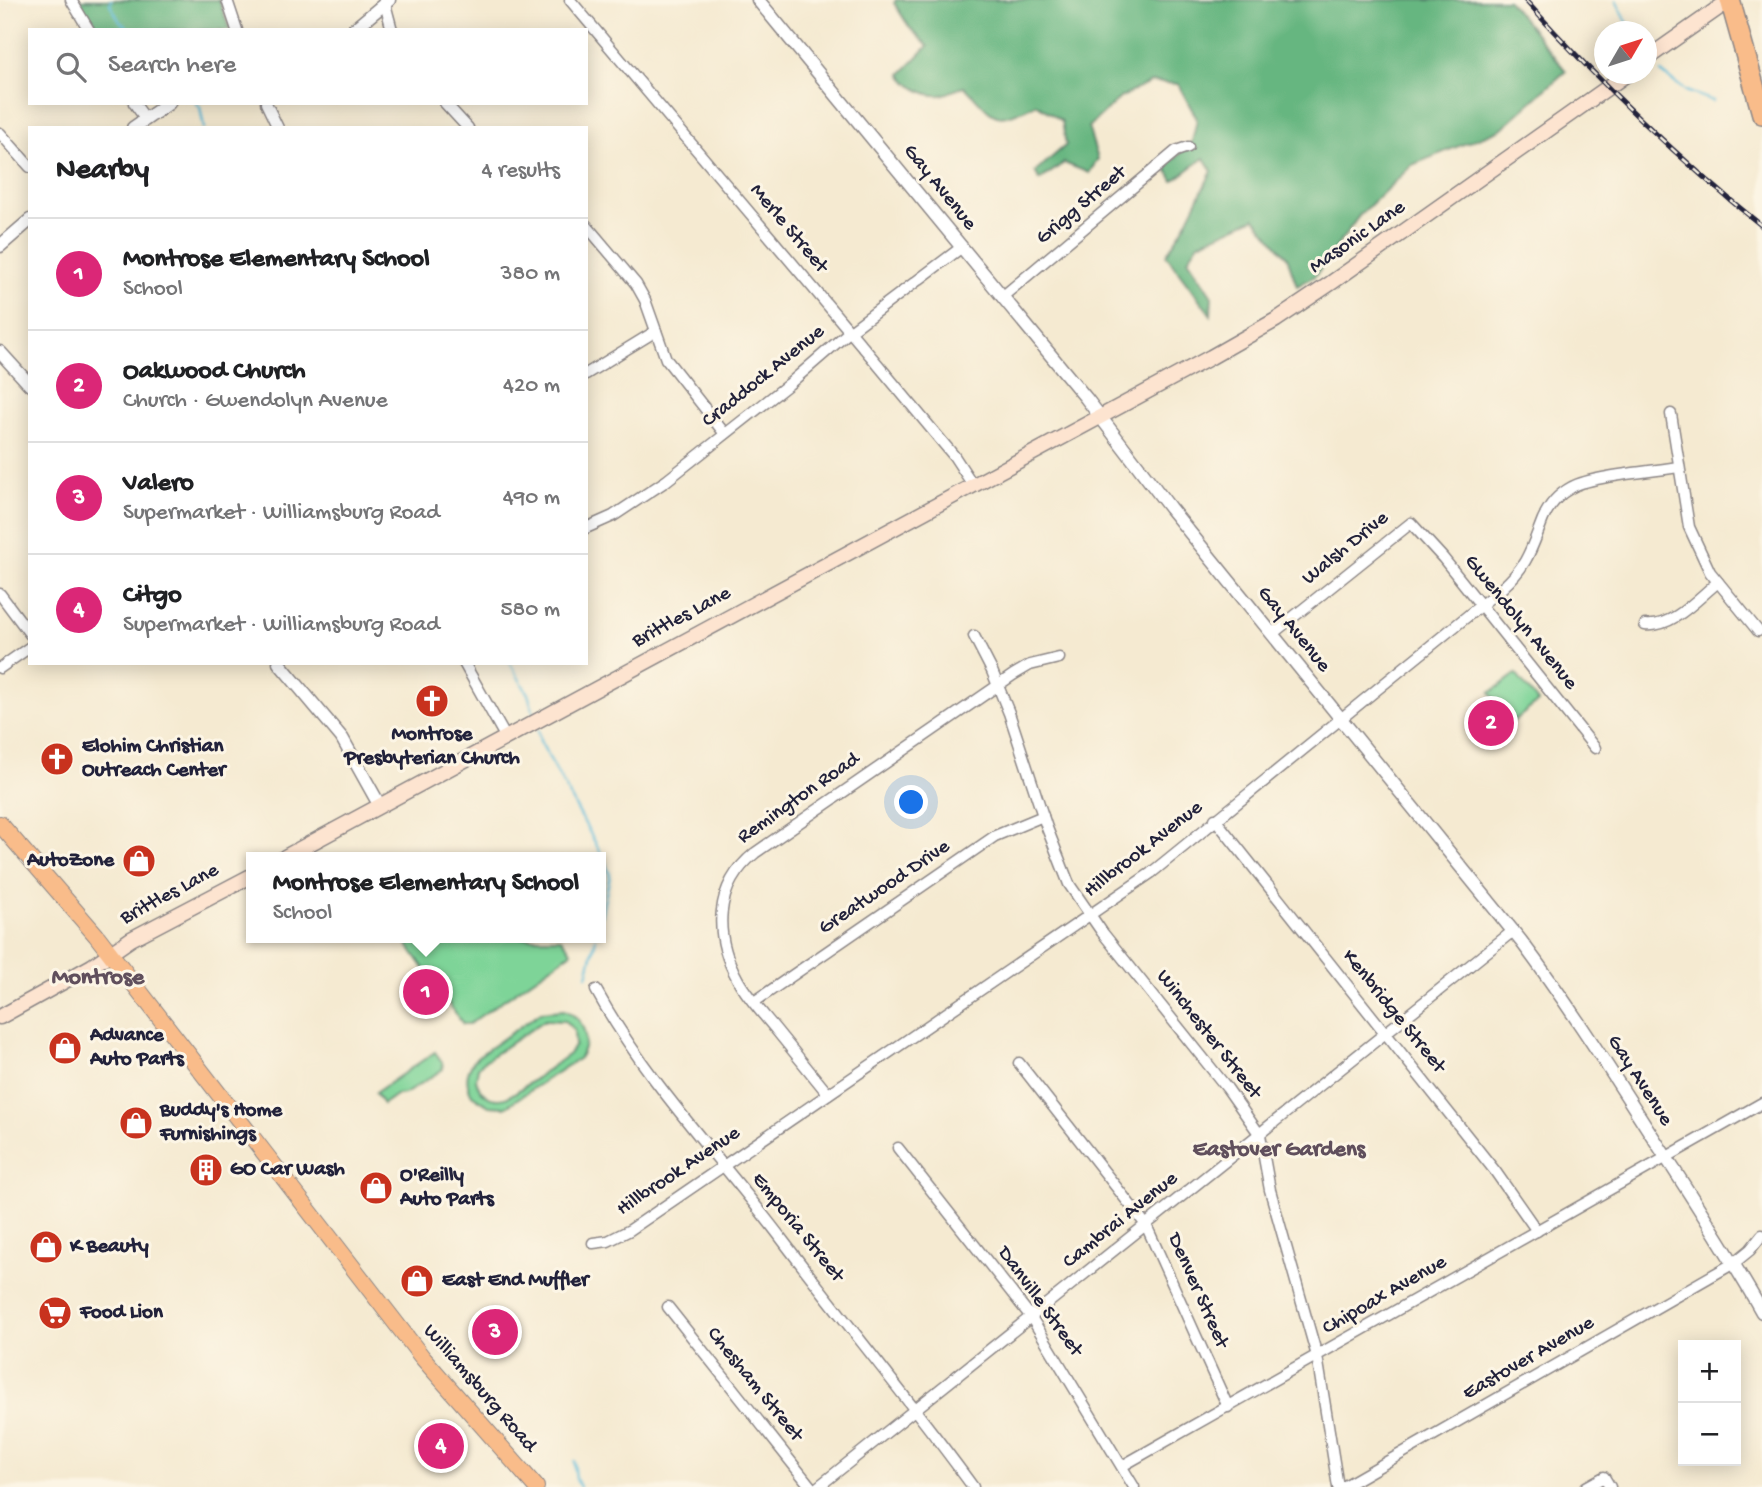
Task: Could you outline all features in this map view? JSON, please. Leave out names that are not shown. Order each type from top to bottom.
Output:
[{"type":"highway","points":[[1730,0],[1762,114]]},
{"type":"main road","points":[[1657,52],[1730,0]]},
{"type":"main road","name":"Masonic Lane","points":[[1100,417],[1276,320],[1613,84]]},
{"type":"main road","name":"Brittles Lane","points":[[294,852],[1100,417]]},
{"type":"main road","name":"Williamsburg Road","points":[[0,824],[110,952],[422,1357],[536,1487]]},
{"type":"main road","name":"Brittles Lane","points":[[0,1017],[92,966],[131,939],[246,879]]},
{"type":"street","points":[[71,0],[88,28]]},
{"type":"street","points":[[227,0],[236,28]]},
{"type":"street","name":"Merle Street","points":[[570,0],[945,445],[973,485]]},
{"type":"street","name":"Gay Avenue","points":[[758,0],[1100,417],[1170,508],[1513,931],[1558,993],[1667,1159],[1762,1312]]},
{"type":"street","points":[[355,28],[386,1],[392,28]]},
{"type":"street","points":[[135,105],[145,118]]},
{"type":"street","points":[[135,126],[166,105]]},
{"type":"street","points":[[267,105],[277,126]]},
{"type":"street","points":[[447,105],[466,126]]},
{"type":"street","points":[[0,133],[28,165]]},
{"type":"street","name":"Grigg Street","points":[[1002,297],[1176,151],[1188,147]]},
{"type":"street","points":[[0,246],[28,222]]},
{"type":"street","points":[[588,227],[636,284],[645,300],[666,359],[725,434]]},
{"type":"street","name":"Craddock Avenue","points":[[588,527],[613,516],[645,495],[789,384],[849,332],[962,247]]},
{"type":"street","points":[[588,373],[656,331]]},
{"type":"street","points":[[0,352],[28,383]]},
{"type":"street","points":[[1671,414],[1689,527],[1710,572],[1758,631]]},
{"type":"street","name":"Hillbrook Avenue","points":[[593,1244],[608,1241],[630,1230],[1151,873],[1502,589],[1521,569],[1535,545],[1551,505],[1572,486],[1582,482],[1679,467]]},
{"type":"street","name":"Walsh Drive","points":[[1272,634],[1412,523]]},
{"type":"street","name":"Gwendolyn Avenue","points":[[1412,523],[1595,748]]},
{"type":"street","points":[[1645,625],[1655,626],[1673,618],[1718,582]]},
{"type":"street","points":[[0,594],[28,631]]},
{"type":"street","name":"Winchester Street","points":[[974,636],[998,686],[1063,872],[1090,916],[1227,1088],[1260,1135],[1270,1190],[1317,1356],[1340,1487]]},
{"type":"street","points":[[0,668],[28,648]]},
{"type":"street","name":"Remington Road","points":[[828,1094],[754,1002],[737,978],[728,959],[722,930],[723,903],[732,876],[743,863],[998,686],[1030,665],[1059,658]]},
{"type":"street","points":[[281,665],[342,738],[380,806]]},
{"type":"street","points":[[465,665],[506,738]]},
{"type":"street","name":"Greatwood Drive","points":[[754,1002],[995,836],[1043,816]]},
{"type":"street","name":"Kenbridge Street","points":[[1215,820],[1495,1171],[1537,1231]]},
{"type":"street","name":"Cambrai Avenue","points":[[818,1487],[1513,931]]},
{"type":"street","name":"Emporia Street","points":[[596,990],[645,1067],[916,1409],[973,1487]]},
{"type":"street","name":"Denver Street","points":[[1019,1063],[1146,1225],[1228,1406]]},
{"type":"street","name":"Chipoax Avenue","points":[[1122,1466],[1762,1103]]},
{"type":"street","name":"Danville Street","points":[[898,1148],[1031,1317],[1134,1487]]},
{"type":"street","name":"Eastover Avenue","points":[[1340,1487],[1734,1264],[1750,1251],[1762,1235]]},
{"type":"street","name":"Chesham Street","points":[[668,1307],[811,1487]]},
{"type":"street","points":[[1587,1487],[1604,1476],[1610,1487]]},
{"type":"green space","points":[[78,0],[219,0],[229,28],[97,28]]},
{"type":"green space","points":[[896,0],[1508,0],[1566,71],[1501,129],[1412,165],[1359,216],[1315,276],[1297,286],[1287,257],[1255,218],[1199,243],[1188,259],[1212,296],[1211,315],[1166,255],[1185,225],[1212,171],[1204,158],[1173,181],[1166,167],[1192,142],[1197,119],[1178,84],[1151,82],[1121,97],[1088,127],[1098,159],[1089,173],[1064,163],[1040,180],[1035,172],[1066,145],[1062,121],[1036,104],[1010,115],[996,116],[964,86],[936,95],[913,86],[901,74],[928,46],[910,28],[894,3]]},
{"type":"green space","points":[[1516,674],[1538,702],[1511,723],[1490,693]]},
{"type":"green space","points":[[406,943],[565,943],[572,952],[469,1024],[463,1024]]},
{"type":"green space","points":[[564,1010],[577,1018],[585,1037],[579,1058],[505,1107],[489,1106],[472,1095],[467,1075],[477,1057],[541,1012]],"holes":[[[545,1020],[565,1021],[574,1030],[575,1045],[569,1054],[505,1098],[495,1099],[483,1092],[476,1079],[478,1068],[483,1062]]]},
{"type":"green space","points":[[435,1052],[443,1069],[405,1094],[396,1095],[383,1104],[375,1093]]},
{"type":"waterway","points":[[111,0],[110,4],[120,22],[128,28]]},
{"type":"waterway","points":[[1616,0],[1626,21]]},
{"type":"waterway","points":[[1661,72],[1686,91],[1713,101]]},
{"type":"waterway","points":[[198,105],[204,126]]},
{"type":"waterway","points":[[511,665],[528,694],[534,714]]},
{"type":"waterway","points":[[538,730],[540,741],[600,852]]},
{"type":"waterway","points":[[606,865],[610,875],[606,893]]},
{"type":"waterway","points":[[587,976],[595,943]]},
{"type":"waterway","points":[[574,1461],[580,1487]]},
{"type":"railway","points":[[1525,0],[1639,118],[1762,226]]},
{"type":"place","name":"Montrose Presbyterian Church","points":[[432,701]]},
{"type":"place","name":"Oakwood Church","points":[[1491,723]]},
{"type":"place","name":"Elohim Christian Outreach Center","points":[[57,759]]},
{"type":"place","name":"AutoZone","points":[[139,861]]},
{"type":"place","name":"Montrose Elementary School","points":[[426,992]]},
{"type":"place","name":"Advance Auto Parts","points":[[65,1048]]},
{"type":"place","name":"Buddy's Home Furnishings","points":[[136,1123]]},
{"type":"place","name":"GO Car Wash","points":[[206,1170]]},
{"type":"place","name":"O'Reilly Auto Parts","points":[[376,1188]]},
{"type":"place","name":"K Beauty","points":[[46,1247]]},
{"type":"place","name":"East End Muffler","points":[[417,1281]]},
{"type":"place","name":"Food Lion","points":[[55,1313]]},
{"type":"place","name":"Valero","points":[[495,1332]]},
{"type":"place","name":"Citgo","points":[[441,1446]]},
{"type":"district","name":"Montrose","points":[[98,978]]},
{"type":"district","name":"Eastover Gardens","points":[[1279,1150]]}]
